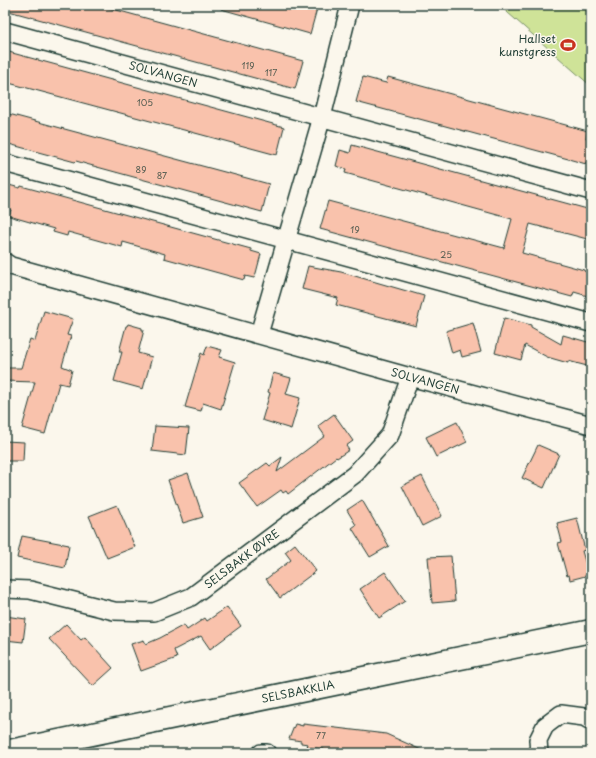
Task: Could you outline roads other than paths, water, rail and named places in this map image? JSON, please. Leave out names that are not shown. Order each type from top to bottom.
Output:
[{"type":"street","points":[[259,334],[322,117],[350,5]]},
{"type":"street","name":"SOLVANGEN","points":[[5,31],[591,191]]},
{"type":"street","points":[[5,163],[591,323]]},
{"type":"street","name":"SOLVANGEN","points":[[5,262],[11,266],[410,377],[591,425]]},
{"type":"street","name":"SELSBAKK ØVRE","points":[[5,589],[30,590],[114,611],[154,612],[191,597],[355,474],[390,435],[410,377]]},
{"type":"street","name":"SELSBAKKLIA","points":[[5,752],[591,631]]},
{"type":"street","points":[[539,753],[538,740],[545,726],[561,714],[584,717],[591,721]]},
{"type":"street","points":[[261,753],[267,753]]},
{"type":"place","name":"Hallset kunstgress","points":[[568,45]]}]
